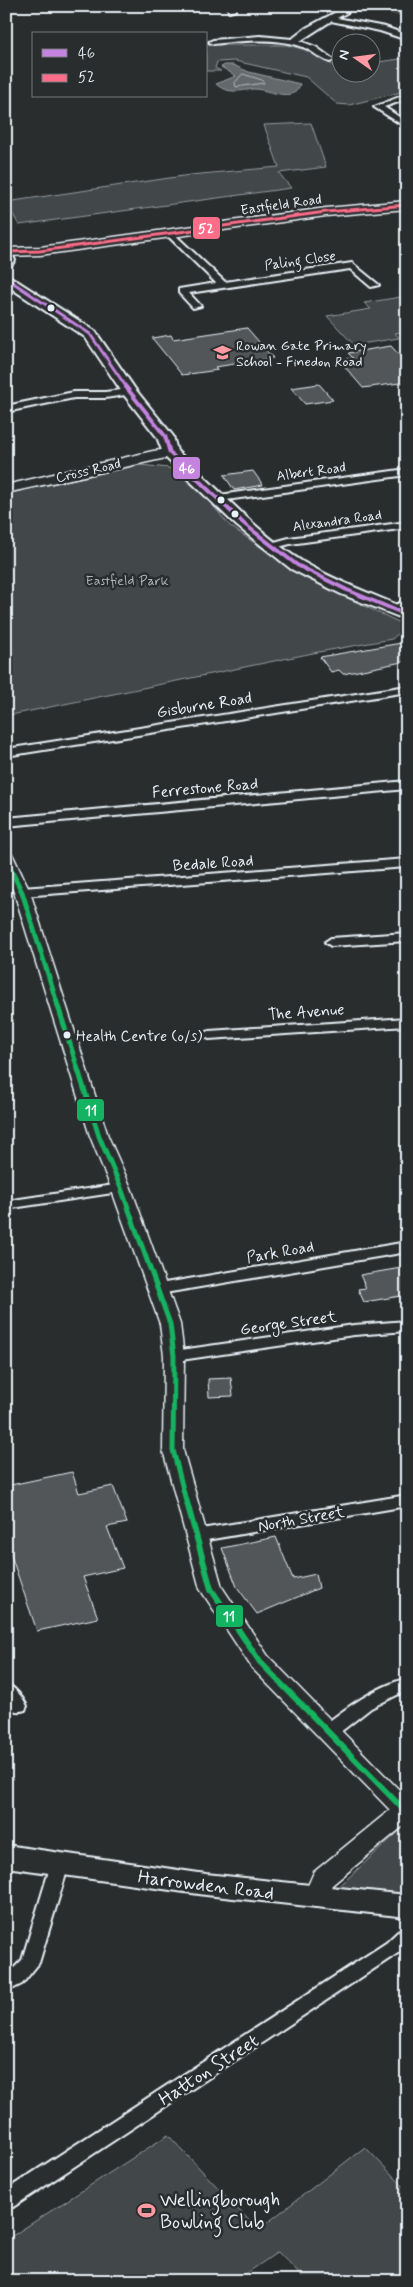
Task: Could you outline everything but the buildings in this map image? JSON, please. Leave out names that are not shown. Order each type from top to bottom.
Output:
[{"type":"main road","points":[[7,266],[90,334],[129,392],[165,436],[170,453],[243,523],[298,565],[347,590],[402,609]]},
{"type":"main road","name":"Harrowden Road","points":[[6,1856],[189,1883],[407,1906]]},
{"type":"street","points":[[293,42],[309,30],[332,19],[345,10],[326,6]]},
{"type":"street","points":[[332,19],[405,35]]},
{"type":"street","points":[[212,42],[246,40],[293,42],[306,45],[330,60]]},
{"type":"street","points":[[407,96],[378,107],[407,126]]},
{"type":"street","name":"Eastfield Road","points":[[7,266],[40,251],[326,212],[407,205]]},
{"type":"street","points":[[171,234],[223,285]]},
{"type":"street","name":"Paling Close","points":[[196,306],[182,291],[352,266],[374,285]]},
{"type":"street","points":[[6,409],[74,395],[105,395],[129,392]]},
{"type":"street","name":"Cross Road","points":[[6,489],[153,455],[170,453]]},
{"type":"street","name":"Albert Road","points":[[219,498],[407,472]]},
{"type":"street","name":"Alexandra Road","points":[[271,546],[289,541],[407,525]]},
{"type":"street","name":"Gisburne Road","points":[[6,753],[407,689]]},
{"type":"street","name":"Ferrestone Road","points":[[6,822],[407,785]]},
{"type":"street","points":[[6,858],[22,892],[99,1136],[121,1188],[170,1324],[174,1356],[173,1450],[194,1536],[211,1588],[260,1662],[406,1812],[323,1879],[315,1897]]},
{"type":"street","name":"Bedale Road","points":[[22,892],[407,864]]},
{"type":"street","points":[[331,942],[407,937]]},
{"type":"street","name":"The Avenue","points":[[209,1035],[407,1022]]},
{"type":"street","points":[[6,1205],[121,1188]]},
{"type":"street","name":"Park Road","points":[[159,1290],[407,1247]]},
{"type":"street","name":"George Street","points":[[174,1356],[354,1330],[407,1326]]},
{"type":"street","name":"North Street","points":[[194,1536],[407,1500]]},
{"type":"street","points":[[328,1732],[360,1705],[388,1690],[407,1684]]},
{"type":"street","points":[[6,1690],[19,1706]]},
{"type":"street","points":[[6,1985],[16,1979],[30,1963],[60,1864]]},
{"type":"street","name":"Hatton Street","points":[[6,2201],[392,1948],[407,1934]]},
{"type":"green space","points":[[349,6],[407,6],[407,16]]},
{"type":"green space","points":[[208,45],[287,45],[306,50],[330,64],[330,82],[380,82],[380,62],[407,58],[407,88],[401,92],[349,105],[337,104],[306,77],[235,61],[217,62],[215,68],[221,71],[208,71]]},
{"type":"green space","points":[[311,123],[326,167],[279,173],[291,188],[19,225],[6,202],[190,175],[279,167],[264,125]]},
{"type":"green space","points":[[407,296],[407,331],[395,333],[399,338],[354,345],[327,316],[371,309],[364,303]]},
{"type":"green space","name":"Eastfield Park","points":[[140,465],[169,468],[197,487],[230,526],[305,578],[407,626],[392,639],[313,653],[6,716],[6,494]]},
{"type":"green space","points":[[407,1824],[407,1899],[334,1891]]},
{"type":"green space","name":"Wellingborough Bowling Club","points":[[168,2135],[258,2230],[365,2147],[407,2190],[407,2281],[306,2281],[278,2252],[235,2281],[6,2281],[6,2240]]},
{"type":"water","points":[[233,65],[249,72],[300,84],[292,94],[286,95],[259,89],[229,91],[216,84],[236,76],[221,67]]},
{"type":"transit line","name":"52","points":[[6,252],[40,251],[326,212],[407,205]]},
{"type":"transit line","name":"46","points":[[6,278],[90,334],[129,392],[165,436],[170,453],[243,523],[297,565],[347,590],[407,615]]},
{"type":"transit line","name":"11","points":[[6,858],[22,892],[99,1136],[121,1188],[170,1324],[174,1356],[173,1450],[211,1589],[260,1662],[407,1813]]},
{"type":"place","name":"Rowan Gate Primary School - Finedon Road","points":[[222,353]]},
{"type":"place","name":"Health Centre (o/s)","points":[[67,1035]]},
{"type":"place","name":"Wellingborough Bowling Club","points":[[146,2210]]}]
